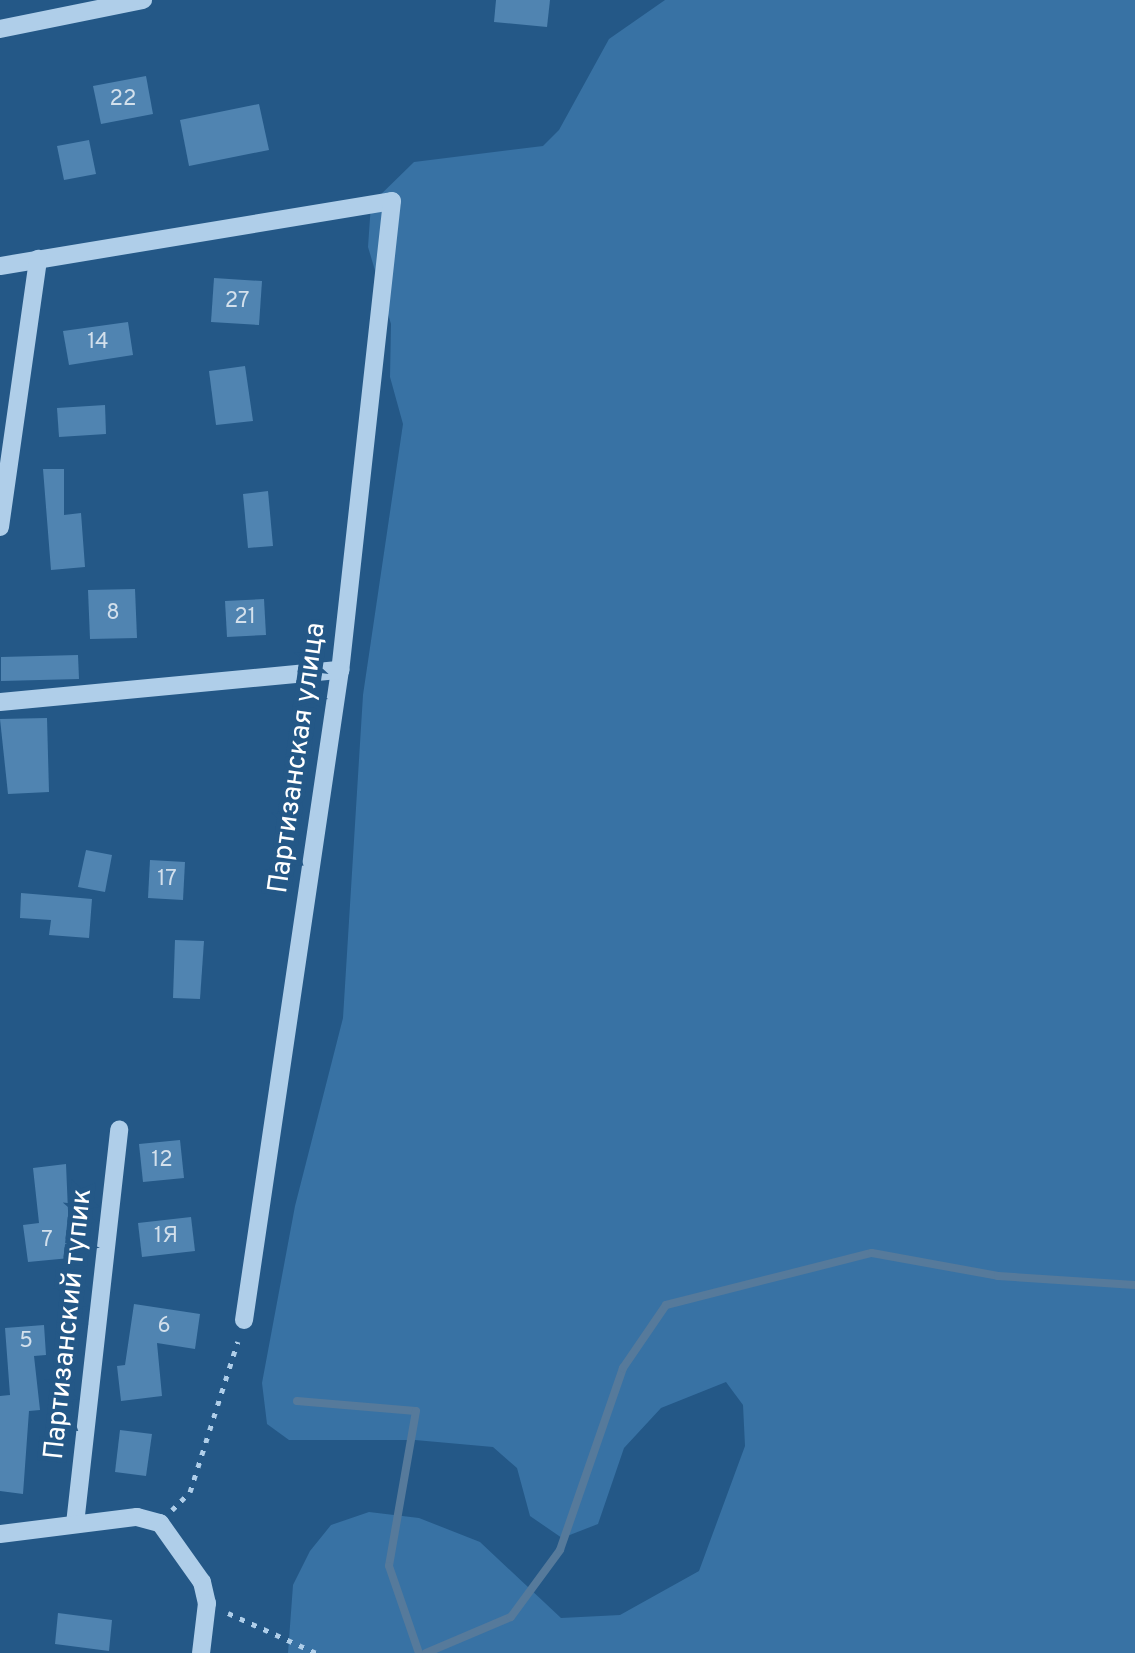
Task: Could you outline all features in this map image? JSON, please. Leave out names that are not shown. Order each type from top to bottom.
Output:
[{"type":"street","points":[[0,29],[142,0]]},
{"type":"street","name":"Партизанская улица","points":[[38,258],[392,201],[340,670],[244,1320]]},
{"type":"street","points":[[0,266],[38,258],[0,527]]},
{"type":"street","points":[[0,702],[340,670]]},
{"type":"street","name":"Партизанский тупик","points":[[75,1524],[118,1129]]},
{"type":"street","points":[[0,1534],[137,1517],[160,1523],[202,1582],[207,1603],[201,1653]]},
{"type":"path","points":[[160,1523],[190,1492],[244,1320]]},
{"type":"path","points":[[207,1603],[316,1653]]},
{"type":"shaded area","points":[[665,0],[1135,0],[1135,1653],[288,1653],[293,1585],[310,1551],[331,1525],[369,1512],[419,1518],[480,1542],[561,1618],[620,1615],[699,1571],[745,1446],[743,1405],[726,1382],[661,1408],[624,1448],[598,1524],[562,1538],[530,1516],[517,1468],[493,1447],[415,1440],[289,1440],[267,1424],[262,1383],[295,1206],[343,1018],[363,695],[403,424],[390,377],[391,324],[368,247],[371,204],[414,162],[543,146],[559,130],[609,39]]},
{"type":"building","points":[[496,0],[550,0],[547,27],[494,22]]},
{"type":"building","points":[[146,76],[153,114],[101,124],[93,86]]},
{"type":"building","points":[[259,104],[269,150],[189,166],[180,120]]},
{"type":"building","points":[[89,140],[96,174],[64,180],[57,146]]},
{"type":"building","points":[[214,278],[262,281],[259,325],[211,322]]},
{"type":"building","points":[[128,322],[133,355],[69,365],[63,331]]},
{"type":"building","points":[[245,366],[253,421],[216,425],[209,371]]},
{"type":"building","points":[[105,405],[106,434],[59,437],[57,408]]},
{"type":"building","points":[[43,469],[64,469],[64,515],[81,513],[85,567],[51,570]]},
{"type":"building","points":[[268,491],[273,546],[248,548],[243,494]]},
{"type":"building","points":[[135,589],[137,638],[90,639],[88,590]]},
{"type":"building","points":[[264,599],[266,635],[227,637],[225,601]]},
{"type":"building","points":[[78,655],[79,679],[1,681],[1,657]]},
{"type":"building","points":[[47,718],[49,792],[8,794],[0,719]]},
{"type":"building","points":[[86,850],[112,855],[105,892],[78,887]]},
{"type":"building","points":[[150,860],[185,862],[183,900],[148,898]]},
{"type":"building","points":[[21,893],[92,899],[89,938],[49,935],[51,920],[20,918]]},
{"type":"building","points":[[175,940],[204,941],[200,999],[173,998]]},
{"type":"building","points":[[180,1140],[184,1178],[143,1182],[139,1144]]},
{"type":"building","points":[[66,1164],[70,1258],[28,1262],[23,1225],[39,1223],[33,1168]]},
{"type":"building","points":[[191,1217],[195,1251],[142,1257],[138,1223]]},
{"type":"building","points":[[134,1304],[200,1314],[195,1349],[157,1343],[162,1396],[121,1401],[117,1366],[125,1365]]},
{"type":"building","points":[[44,1325],[46,1355],[34,1356],[40,1410],[29,1411],[23,1494],[0,1491],[0,1396],[10,1395],[5,1328]]},
{"type":"building","points":[[120,1430],[152,1434],[146,1476],[115,1472]]},
{"type":"building","points":[[58,1613],[112,1620],[109,1651],[55,1644]]},
{"type":"waterway","points":[[426,1653],[511,1617],[560,1550],[623,1368],[666,1305],[872,1253],[998,1276],[1135,1285]]},
{"type":"waterway","points":[[297,1401],[416,1411],[389,1566],[419,1653]]}]
